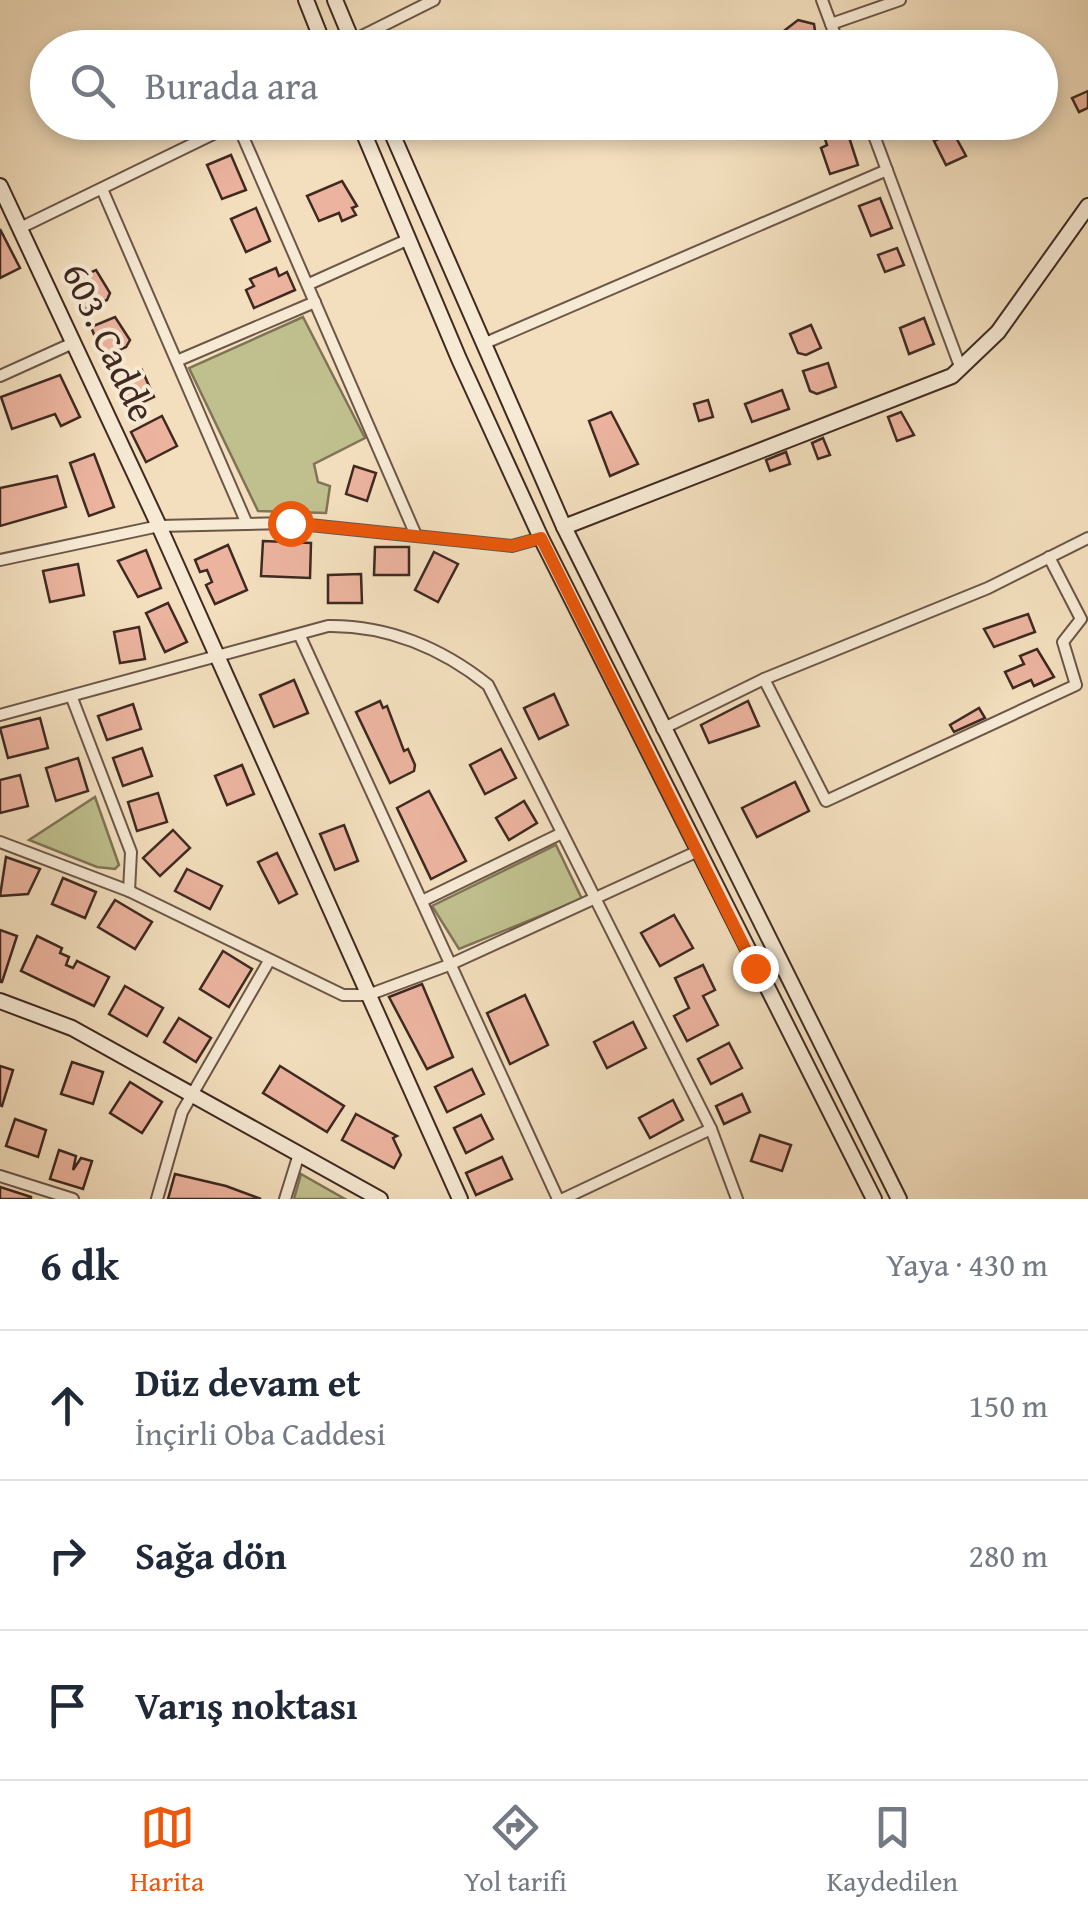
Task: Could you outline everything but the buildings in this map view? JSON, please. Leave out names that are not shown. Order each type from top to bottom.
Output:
[{"type":"main road","points":[[306,0],[318,30]]},
{"type":"main road","points":[[335,0],[348,30]]},
{"type":"main road","points":[[366,140],[541,538],[874,1199]]},
{"type":"main road","points":[[395,140],[564,527],[898,1199]]},
{"type":"main road","name":"603. Cadde","points":[[0,186],[159,526],[460,1199]]},
{"type":"main road","points":[[564,527],[859,416],[962,369],[998,332],[1088,206]]},
{"type":"main road","points":[[0,1001],[72,1028],[380,1199]]},
{"type":"street","points":[[379,30],[434,0]]},
{"type":"street","points":[[822,0],[833,30]]},
{"type":"street","points":[[831,24],[900,0]]},
{"type":"street","points":[[20,228],[202,140]]},
{"type":"street","points":[[245,140],[415,533]]},
{"type":"street","points":[[876,140],[962,369]]},
{"type":"street","points":[[483,344],[887,170]]},
{"type":"street","points":[[102,188],[247,524]]},
{"type":"street","points":[[309,284],[408,240]]},
{"type":"street","points":[[179,360],[315,302]]},
{"type":"street","points":[[0,376],[73,343]]},
{"type":"street","points":[[0,560],[159,526],[247,524],[415,533],[512,546],[541,538]]},
{"type":"street","points":[[662,730],[764,679],[988,588],[1088,538]]},
{"type":"street","points":[[764,679],[826,802],[1076,685],[1063,642],[1082,619],[1048,558]]},
{"type":"street","points":[[0,714],[72,698],[328,626],[362,625],[398,634],[466,667],[488,684],[711,1129],[737,1199]]},
{"type":"street","points":[[300,636],[560,1199],[711,1129]]},
{"type":"street","points":[[72,698],[131,852],[128,891]]},
{"type":"street","points":[[422,901],[562,834]]},
{"type":"street","points":[[0,842],[128,891],[343,995],[368,995],[449,965],[696,852]]},
{"type":"street","points":[[157,1199],[182,1112],[208,1075],[269,961]]},
{"type":"street","points":[[285,1199],[299,1154]]},
{"type":"street","points":[[0,1176],[73,1199]]},
{"type":"green space","points":[[303,317],[365,438],[314,464],[318,482],[330,486],[326,513],[258,511],[189,368]]},
{"type":"green space","points":[[95,797],[119,865],[115,869],[97,867],[29,840]]},
{"type":"green space","points":[[556,845],[582,899],[459,949],[432,906]]},
{"type":"green space","points":[[301,1174],[345,1199],[294,1199]]},
{"type":"route","points":[[290,523],[512,546],[541,538],[755,968]]}]
